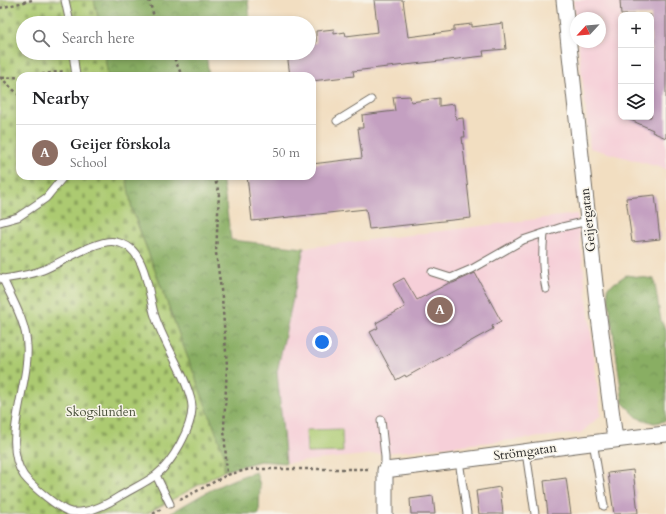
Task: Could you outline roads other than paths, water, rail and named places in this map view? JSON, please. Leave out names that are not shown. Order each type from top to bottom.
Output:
[{"type":"street","name":"Geijergatan","points":[[564,0],[588,221],[615,439]]},
{"type":"street","name":"Strömgatan","points":[[385,470],[615,439],[666,434]]},
{"type":"street","points":[[385,470],[385,514]]},
{"type":"lane","points":[[65,0],[68,16]]},
{"type":"lane","points":[[74,60],[76,72]]},
{"type":"lane","points":[[337,121],[371,100]]},
{"type":"lane","points":[[0,222],[18,217],[46,198],[61,180]]},
{"type":"lane","points":[[432,272],[451,278],[472,269],[523,240],[562,227],[588,221]]},
{"type":"lane","points":[[544,234],[542,253],[543,276],[546,289]]},
{"type":"lane","points":[[114,242],[129,247],[140,260],[155,316],[189,392],[192,407],[184,437],[168,463],[156,475],[101,508],[85,512],[72,513],[58,507],[24,476],[16,463],[12,451],[12,436],[26,371],[27,345],[23,325],[1,278],[24,276],[43,270],[101,243],[114,242]]},
{"type":"lane","points":[[381,420],[385,470]]},
{"type":"lane","points":[[666,434],[666,439]]},
{"type":"lane","points":[[593,442],[604,506]]},
{"type":"lane","points":[[526,452],[535,514]]},
{"type":"lane","points":[[459,461],[467,514]]},
{"type":"lane","points":[[156,475],[170,504]]},
{"type":"place","name":"Geijer förskola","points":[[440,310]]},
{"type":"park label","name":"Skogslunden","points":[[101,412]]}]
